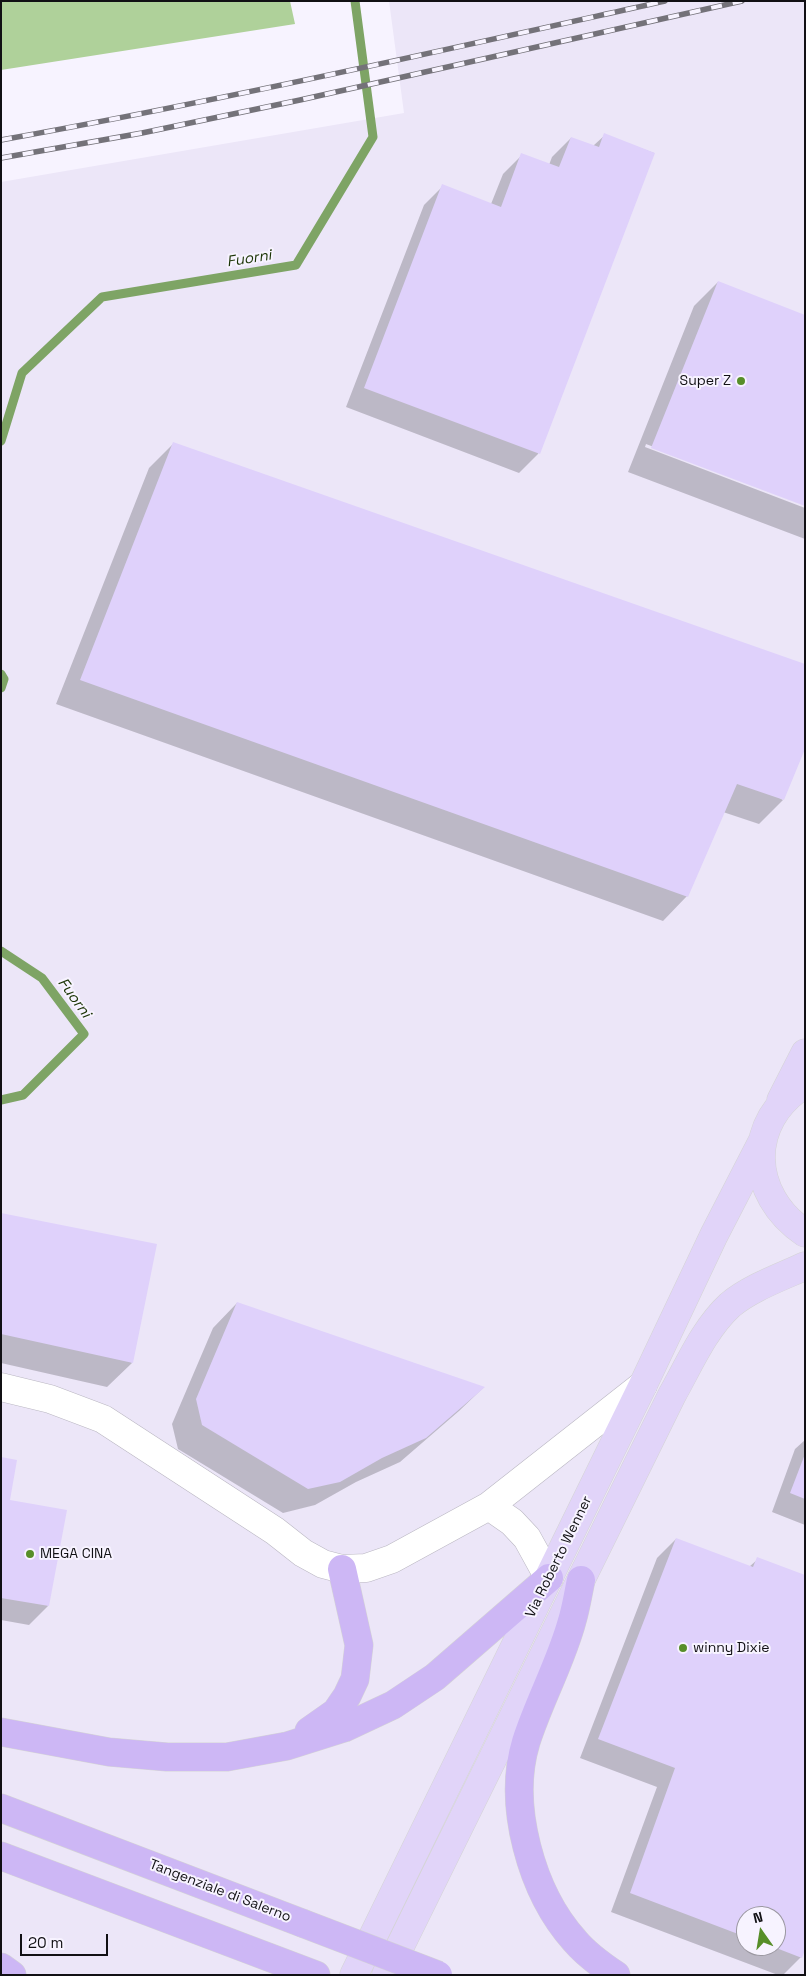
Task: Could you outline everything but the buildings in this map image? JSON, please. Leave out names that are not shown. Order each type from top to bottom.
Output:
[{"type":"highway","points":[[287,1746],[336,1712],[347,1696],[355,1679],[359,1645],[342,1569]]},
{"type":"highway","points":[[1,1732],[109,1752],[167,1757],[227,1757],[287,1746],[344,1728],[393,1705],[435,1677],[549,1578]]},
{"type":"highway","points":[[581,1580],[572,1622],[526,1742],[519,1799],[523,1829],[530,1857],[541,1886],[554,1911],[574,1941],[616,1975]]},
{"type":"highway","name":"Tangenziale di Salerno","points":[[1,1808],[438,1975]]},
{"type":"highway","points":[[1,1856],[316,1975]]},
{"type":"highway","points":[[1,1967],[12,1975]]},
{"type":"main road","points":[[805,1052],[768,1125],[763,1140],[761,1163],[765,1185],[775,1206],[790,1223],[805,1233]]},
{"type":"main road","points":[[775,1111],[792,1092],[805,1084]]},
{"type":"main road","name":"Via Roberto Wenner","points":[[354,1975],[643,1385],[714,1235],[763,1140]]},
{"type":"main road","points":[[386,1975],[672,1395],[707,1332],[731,1305],[758,1288],[805,1266]]},
{"type":"street","points":[[1,1387],[50,1399],[103,1419],[275,1531],[303,1553],[323,1564],[342,1569],[366,1568],[392,1559],[489,1506],[643,1385]]},
{"type":"street","points":[[489,1506],[512,1522],[527,1538],[549,1578]]},
{"type":"shaded area","points":[[389,1],[805,1],[805,1975],[1,1975],[1,182],[404,113]]},
{"type":"green space","points":[[1,1],[290,1],[295,24],[1,70]]},
{"type":"waterway","name":"Fuorni","points":[[1,441],[22,373],[102,297],[296,265],[373,137],[355,1]]},
{"type":"waterway","name":"Fuorni","points":[[1,674],[4,679],[1,688]]},
{"type":"waterway","name":"Fuorni","points":[[1,951],[42,978],[84,1034],[23,1095],[1,1100]]},
{"type":"railway","points":[[1,140],[251,91],[665,1]]},
{"type":"railway","points":[[1,158],[142,133],[300,100],[742,1]]},
{"type":"place","name":"Super Z","points":[[741,381]]},
{"type":"place","name":"MEGA CINA","points":[[30,1554]]},
{"type":"place","name":"winny Dixie","points":[[683,1648]]}]
